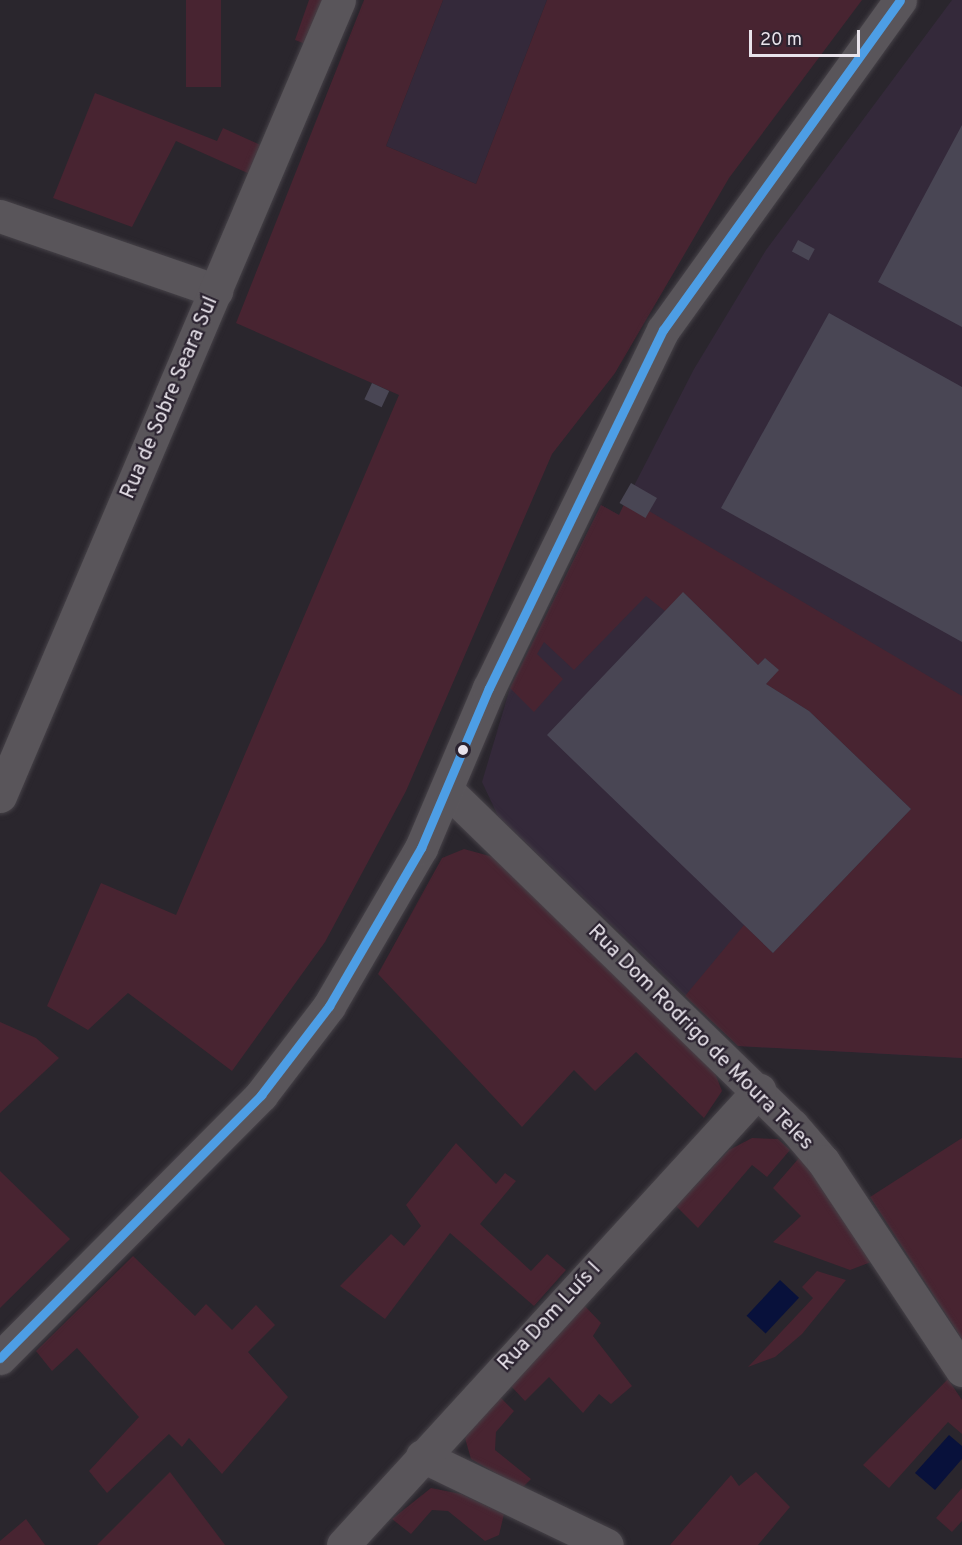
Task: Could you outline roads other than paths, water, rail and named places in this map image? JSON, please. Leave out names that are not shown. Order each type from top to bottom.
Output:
[{"type":"street","name":"Rua de Sobre Seara Sul","points":[[0,796],[339,0]]},
{"type":"street","points":[[0,1358],[268,1085],[329,1006],[389,908],[448,791],[489,688],[663,330],[900,0]]},
{"type":"street","points":[[0,216],[216,291]]},
{"type":"street","name":"Rua Dom Rodrigo de Moura Teles","points":[[448,791],[759,1090],[823,1161],[962,1370]]},
{"type":"street","name":"Rua Dom Luís I","points":[[343,1545],[759,1090]]},
{"type":"street","points":[[422,1456],[607,1545]]}]
